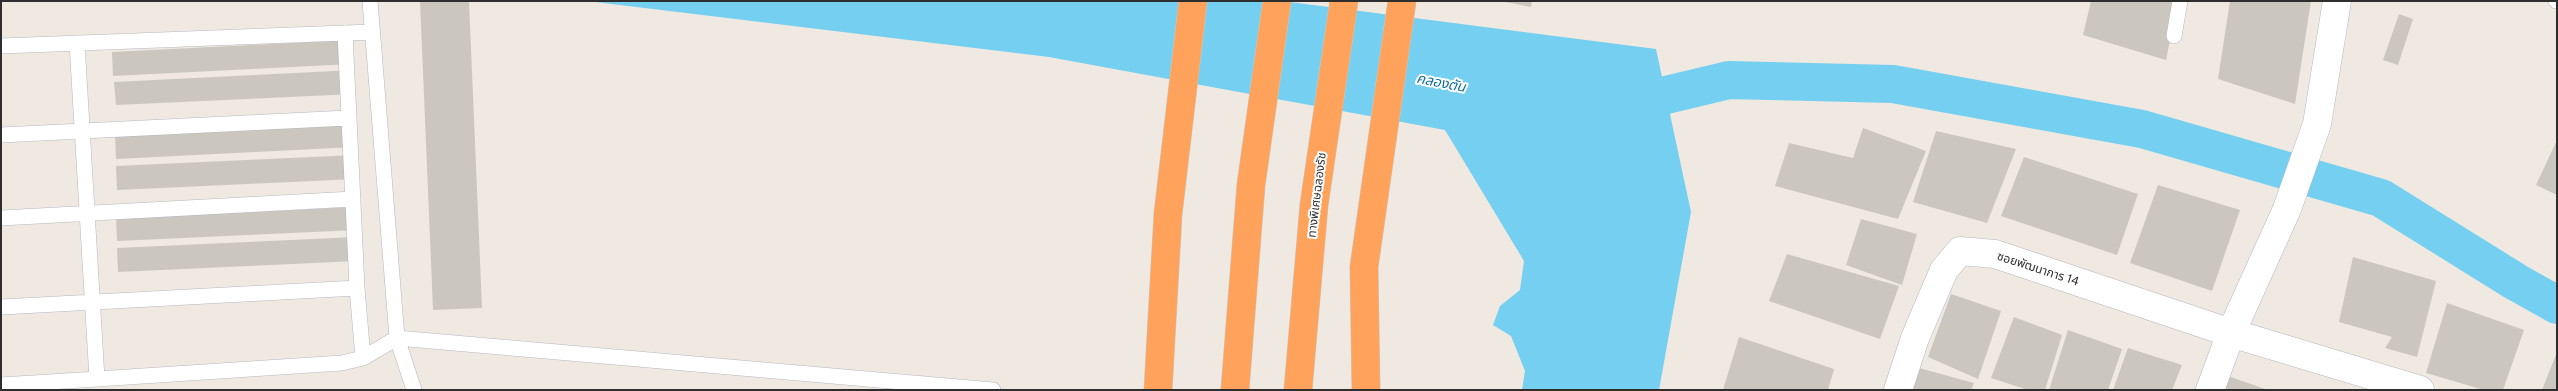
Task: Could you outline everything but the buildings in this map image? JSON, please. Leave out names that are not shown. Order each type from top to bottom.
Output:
[{"type":"highway","points":[[1158,390],[1168,214],[1193,1]]},
{"type":"highway","points":[[1235,390],[1251,185],[1277,1]]},
{"type":"highway","name":"ทางพิเศษฉลองรัช","points":[[1298,390],[1314,205],[1344,1]]},
{"type":"highway","points":[[1366,390],[1364,267],[1402,1]]},
{"type":"street","points":[[2210,390],[2231,333],[2287,209],[2318,124],[2337,1]]},
{"type":"street","name":"ซอยพัฒนาการ 14","points":[[1898,390],[1915,338],[1944,270],[1960,251],[1995,254],[2231,333],[2420,390]]},
{"type":"lane","points":[[370,1],[397,338],[414,390]]},
{"type":"lane","points":[[2174,36],[2180,1]]},
{"type":"lane","points":[[1,46],[372,32]]},
{"type":"lane","points":[[345,34],[357,288],[364,358]]},
{"type":"lane","points":[[77,43],[97,379]]},
{"type":"lane","points":[[1,135],[348,118]]},
{"type":"lane","points":[[1,218],[88,215],[353,199]]},
{"type":"lane","points":[[1,307],[357,288]]},
{"type":"lane","points":[[1,385],[342,363],[364,358],[397,338],[993,390]]},
{"type":"water","name":"คลองตัน","points":[[587,1],[1282,1],[1656,49],[1691,212],[1659,390],[1522,390],[1525,371],[1511,336],[1493,325],[1500,306],[1520,290],[1524,261],[1445,130],[1049,57]]},
{"type":"waterway","points":[[1616,107],[1729,80],[1893,84],[2142,129],[2381,198],[2516,282],[2557,305]]}]
